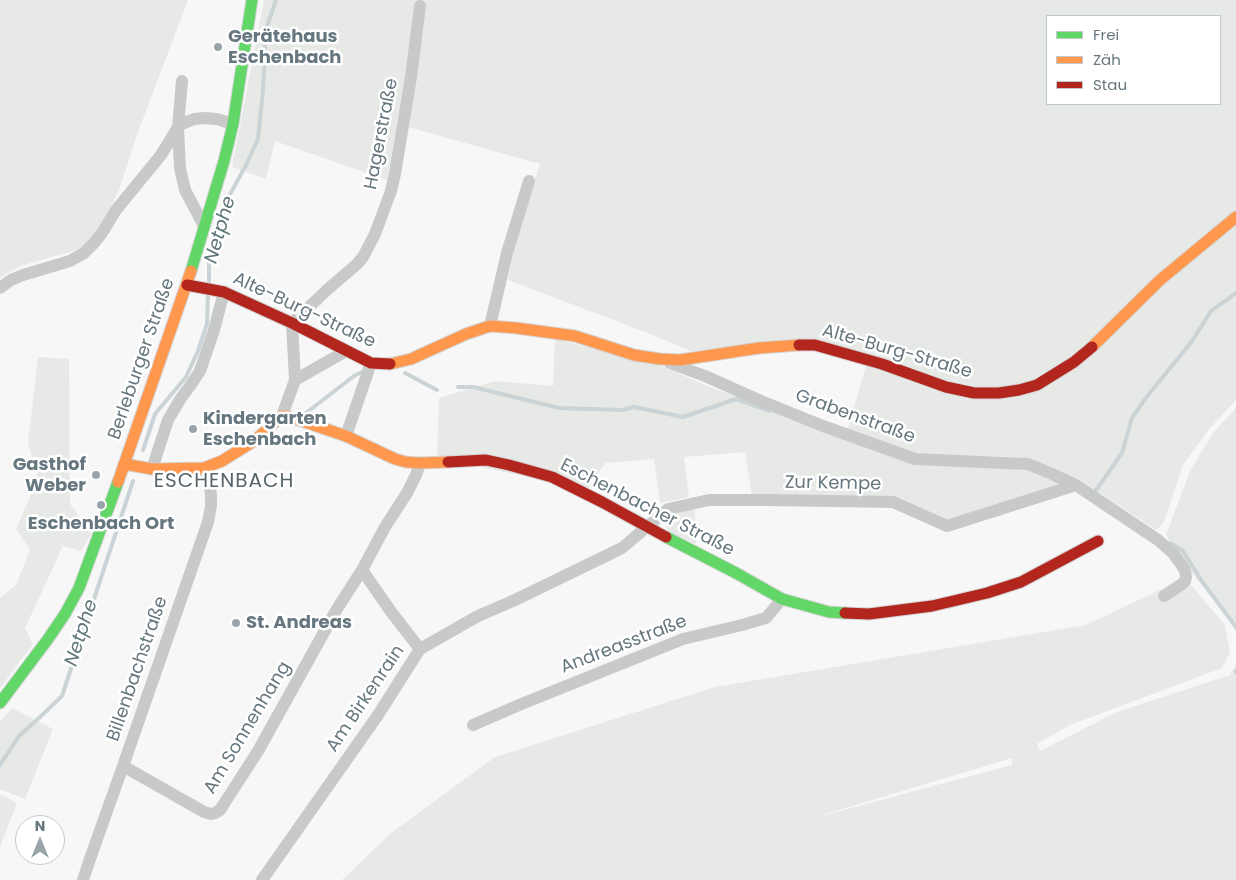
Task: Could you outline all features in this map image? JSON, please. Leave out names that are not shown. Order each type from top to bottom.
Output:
[{"type":"street","name":"Berleburger Straße","points":[[0,703],[48,639],[65,614],[79,588],[124,464],[187,285],[224,161],[233,124],[252,0]]},
{"type":"street","name":"Hagerstraße","points":[[292,323],[356,265],[363,257],[375,234],[391,191],[395,174],[411,77],[420,6]]},
{"type":"street","points":[[182,81],[178,127],[181,177],[185,190],[204,226]]},
{"type":"street","points":[[0,288],[11,280],[23,275],[70,261],[94,243],[116,210],[161,155],[178,127],[182,124],[204,118],[217,119],[233,124]]},
{"type":"street","points":[[490,326],[506,253],[530,181]]},
{"type":"street","name":"Alte-Burg-Straße","points":[[187,285],[219,291],[292,323],[371,363],[391,364],[411,359],[466,334],[490,326],[575,336],[634,355],[660,359],[680,360],[759,348],[815,345],[882,364],[946,387],[974,393],[999,393],[1037,385],[1074,362],[1086,353],[1160,280],[1236,217]]},
{"type":"street","points":[[152,469],[168,420],[200,371],[214,330],[219,291]]},
{"type":"street","points":[[124,464],[152,469],[204,468],[222,461],[254,441],[282,416],[295,380],[292,323]]},
{"type":"street","points":[[295,380],[346,350]]},
{"type":"street","name":"Grabenstraße","points":[[660,359],[823,426],[915,459],[1028,464],[1076,485],[1158,540],[1173,554],[1185,570],[1186,577],[1182,584],[1164,596]]},
{"type":"street","points":[[346,436],[371,363]]},
{"type":"street","name":"Eschenbacher Straße","points":[[282,416],[294,418],[346,436],[395,459],[406,462],[486,460],[552,477],[782,599],[829,612],[869,614],[932,606],[987,593],[1021,582],[1098,541]]},
{"type":"street","name":"Am Sonnenhang","points":[[123,766],[204,812],[211,814],[220,810],[258,750],[337,609],[362,570],[416,475],[420,463]]},
{"type":"street","name":"Billenbachstraße","points":[[83,880],[208,522],[212,496],[204,468]]},
{"type":"street","name":"Zur Kempe","points":[[646,527],[668,509],[709,500],[893,502],[947,526],[1076,485]]},
{"type":"street","name":"Am Birkenrain","points":[[262,880],[378,715],[420,650],[478,616],[622,548],[646,527]]},
{"type":"street","points":[[362,570],[420,650]]},
{"type":"street","name":"Andreasstraße","points":[[474,725],[683,639],[766,618],[782,599]]},
{"type":"shaded area","points":[[0,0],[188,0],[138,132],[119,190],[96,237],[80,249],[20,266],[0,278]]},
{"type":"shaded area","points":[[264,0],[1236,0],[1236,400],[1210,428],[1183,465],[1164,522],[1156,530],[1080,480],[1043,464],[1017,457],[910,453],[847,431],[869,356],[817,339],[691,351],[508,280],[514,245],[540,164],[405,126],[390,181],[275,141],[266,179],[232,167]]},
{"type":"shaded area","points":[[555,339],[659,365],[710,387],[913,461],[1029,468],[1068,485],[948,522],[893,497],[752,495],[745,452],[684,457],[689,497],[660,503],[654,459],[605,463],[588,489],[437,458],[439,398],[495,381],[553,386]]},
{"type":"shaded area","points":[[38,357],[69,359],[70,504],[92,533],[81,551],[63,546],[25,628],[33,644],[0,688],[0,598],[16,585],[30,550],[16,529],[38,479],[28,443]]},
{"type":"shaded area","points":[[1236,408],[1236,634],[1234,621],[1188,569],[1166,535],[1190,471],[1213,433]]},
{"type":"shaded area","points":[[695,507],[696,544],[669,532],[665,523],[670,512]]},
{"type":"shaded area","points":[[1185,578],[1225,625],[1230,652],[1222,668],[1070,725],[1037,744],[1040,751],[1117,712],[1230,675],[1236,665],[1236,880],[342,880],[391,833],[495,757],[715,687],[1086,625]],"holes":[[[1012,758],[1012,765],[806,820]]]},
{"type":"shaded area","points":[[12,708],[53,729],[25,799],[0,789],[0,722]]},
{"type":"shaded area","points":[[0,794],[17,803],[0,847]]},
{"type":"waterway","name":"Netphe","points":[[209,283],[209,262],[228,198],[258,139],[266,29],[276,0]]},
{"type":"waterway","name":"Netphe","points":[[143,450],[155,414],[186,377],[198,351],[207,324],[208,293]]},
{"type":"waterway","points":[[1094,493],[1122,453],[1132,418],[1145,399],[1192,341],[1211,311],[1236,293]]},
{"type":"waterway","points":[[306,413],[362,372]]},
{"type":"waterway","points":[[405,373],[437,390]]},
{"type":"waterway","points":[[458,387],[473,387],[559,408],[622,410],[634,407],[683,417],[736,399],[770,411]]},
{"type":"waterway","name":"Netphe","points":[[0,765],[19,736],[62,696],[133,481]]},
{"type":"waterway","points":[[1170,543],[1183,551],[1201,580],[1236,627]]},
{"type":"traffic: fast","points":[[191,271],[224,161],[233,124],[252,0]]},
{"type":"traffic: fast","points":[[0,703],[48,639],[65,614],[79,588],[118,482]]},
{"type":"traffic: fast","points":[[666,537],[782,599],[829,612],[845,613]]},
{"type":"traffic: slow","points":[[1092,347],[1160,280],[1236,217]]},
{"type":"traffic: slow","points":[[118,482],[191,271]]},
{"type":"traffic: slow","points":[[390,364],[411,359],[466,334],[490,326],[575,336],[634,355],[660,359],[680,360],[759,348],[799,345]]},
{"type":"traffic: slow","points":[[124,464],[152,469],[204,468],[222,461],[254,441],[282,416],[346,436],[395,459],[420,463],[448,462]]},
{"type":"traffic: jam","points":[[187,285],[224,292],[292,323],[371,363],[390,364]]},
{"type":"traffic: jam","points":[[799,345],[815,345],[882,364],[946,387],[974,393],[999,393],[1037,385],[1074,362],[1092,347]]},
{"type":"traffic: jam","points":[[448,462],[486,460],[552,477],[666,537]]},
{"type":"traffic: jam","points":[[845,613],[869,614],[932,606],[987,593],[1021,582],[1098,541]]},
{"type":"place","name":"Gerätehaus Eschenbach","points":[[218,47]]},
{"type":"place","name":"Kindergarten Eschenbach","points":[[193,429]]},
{"type":"place","name":"Gasthof Weber","points":[[96,475]]},
{"type":"place","name":"Eschenbach Ort","points":[[101,505]]},
{"type":"place","name":"St. Andreas","points":[[236,623]]},
{"type":"district","name":"ESCHENBACH","points":[[224,482]]}]
